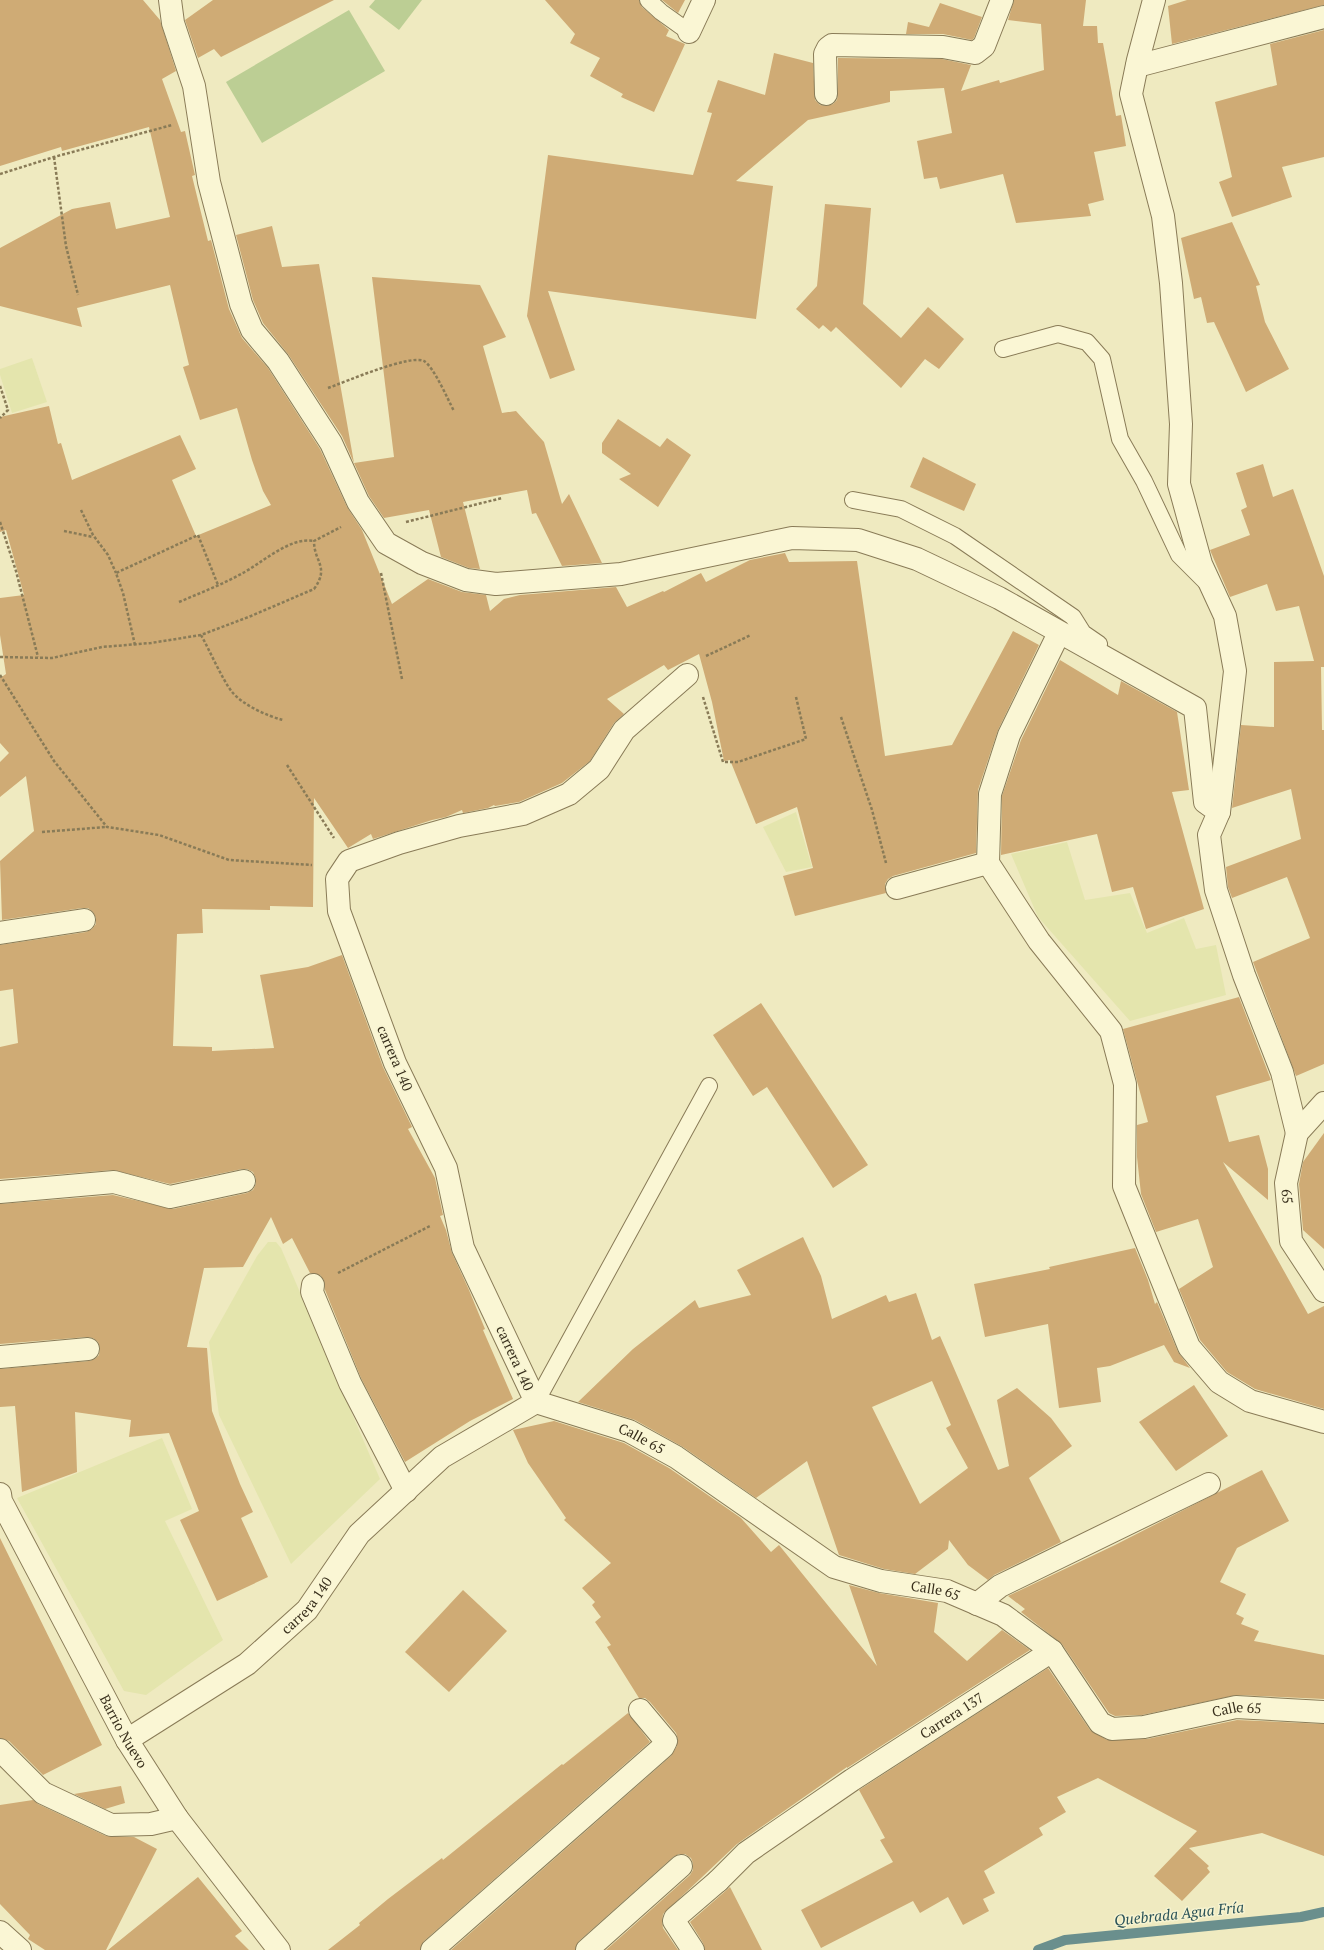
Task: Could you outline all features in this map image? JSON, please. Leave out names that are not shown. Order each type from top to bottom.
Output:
[{"type":"street","points":[[170,0],[174,23],[194,86],[209,182],[241,304],[252,330],[278,361],[330,443],[358,502],[376,529],[422,563],[466,580],[496,584],[621,574],[792,538],[858,540],[917,559],[999,598],[1195,708],[1205,802],[1219,812]]},
{"type":"street","points":[[689,32],[704,0]]},
{"type":"street","points":[[826,94],[825,54],[828,48],[832,45],[943,47],[975,53],[984,46],[1002,0]]},
{"type":"street","points":[[1154,0],[1131,94],[1163,216],[1171,283],[1181,424],[1179,484],[1201,564],[1225,616],[1235,671],[1219,812],[1209,834],[1216,890],[1244,975],[1282,1072],[1297,1133]]},
{"type":"street","points":[[1137,66],[1324,17]]},
{"type":"street","points":[[1059,633],[1009,734],[990,794],[988,863],[1039,941],[1112,1031],[1125,1084],[1124,1186],[1189,1347],[1219,1382],[1250,1401],[1324,1422]]},
{"type":"street","points":[[337,879],[349,861],[399,842],[459,826],[524,814],[569,794],[599,769],[624,730],[687,675]]},
{"type":"street","points":[[897,888],[988,863]]},
{"type":"street","name":"carrera 140","points":[[128,1740],[247,1664],[307,1610],[359,1534],[442,1457],[536,1402],[463,1248],[446,1168],[395,1063],[339,911],[337,879]]},
{"type":"street","points":[[0,934],[84,920]]},
{"type":"street","name":"65","points":[[1324,1103],[1297,1133],[1286,1183],[1291,1241],[1324,1291]]},
{"type":"street","points":[[0,1192],[114,1182],[170,1197],[244,1181]]},
{"type":"street","points":[[313,1285],[312,1292],[350,1383],[406,1491]]},
{"type":"street","points":[[0,1357],[88,1349]]},
{"type":"street","name":"Calle 65","points":[[536,1402],[629,1431],[676,1457],[834,1567],[881,1581],[946,1591],[1003,1615],[1052,1651],[1100,1723],[1112,1729],[1144,1727],[1236,1707],[1324,1712]]},
{"type":"street","points":[[977,1604],[1000,1586],[1208,1484]]},
{"type":"street","name":"Barrio Nuevo","points":[[0,1499],[128,1740],[178,1818],[279,1950]]},
{"type":"street","name":"Carrera 137","points":[[693,1950],[674,1921],[675,1918],[718,1881],[746,1853],[852,1780],[1052,1651]]},
{"type":"street","points":[[432,1950],[663,1748],[666,1741],[640,1710]]},
{"type":"street","points":[[0,1750],[44,1793],[111,1824],[151,1824],[178,1818]]},
{"type":"street","points":[[587,1950],[682,1866]]},
{"type":"street","points":[[0,1932],[20,1950]]},
{"type":"lane","points":[[648,0],[661,12],[689,32]]},
{"type":"lane","points":[[1003,349],[1058,334],[1087,342],[1102,358],[1120,439],[1144,481],[1179,555],[1212,587]]},
{"type":"lane","points":[[854,500],[901,508],[955,536],[1073,617],[1083,633],[1195,708]]},
{"type":"lane","points":[[536,1402],[709,1086]]},
{"type":"path","points":[[0,174],[54,157],[199,118]]},
{"type":"path","points":[[54,157],[66,246],[78,295]]},
{"type":"path","points":[[304,401],[325,389],[385,366],[417,360],[425,362],[436,376],[454,411]]},
{"type":"path","points":[[0,386],[8,410],[0,418]]},
{"type":"path","points":[[179,602],[243,574],[262,560],[294,544],[308,540],[314,541],[376,529],[502,498]]},
{"type":"path","points":[[82,510],[94,537],[108,556],[116,572],[123,593],[135,645]]},
{"type":"path","points":[[0,522],[16,571],[38,657]]},
{"type":"path","points":[[376,529],[381,576],[402,679]]},
{"type":"path","points":[[64,531],[94,537]]},
{"type":"path","points":[[116,572],[198,535],[218,585]]},
{"type":"path","points":[[0,657],[52,658],[102,647],[135,645],[201,635],[251,616],[314,589],[321,580],[322,567],[314,546],[314,541]]},
{"type":"path","points":[[751,634],[696,661],[691,665],[687,675],[701,688],[711,726],[723,762],[738,762],[806,739],[796,697]]},
{"type":"path","points":[[201,635],[232,692],[264,714],[283,720]]},
{"type":"path","points":[[0,675],[54,761],[107,827]]},
{"type":"path","points":[[841,717],[872,810],[891,884],[897,888]]},
{"type":"path","points":[[287,764],[349,861]]},
{"type":"path","points":[[42,832],[107,827],[159,836],[229,860],[312,866],[337,879]]},
{"type":"path","points":[[313,1285],[456,1214]]},
{"type":"green space","points":[[375,0],[422,0],[399,30],[369,7]]},
{"type":"green space","points":[[349,10],[385,71],[262,143],[226,82]]},
{"type":"green space","points":[[32,358],[47,402],[12,413],[0,375],[0,369]]},
{"type":"green space","points":[[796,812],[812,867],[786,872],[763,827]]},
{"type":"green space","points":[[1067,842],[1085,900],[1130,893],[1147,933],[1184,918],[1196,949],[1216,945],[1226,995],[1130,1021],[1038,917],[1011,854]]},
{"type":"green space","points":[[268,1242],[276,1242],[281,1248],[380,1479],[291,1564],[219,1415],[209,1342],[257,1256]]},
{"type":"green space","points":[[162,1438],[192,1509],[165,1521],[223,1640],[146,1695],[124,1691],[17,1498]]},
{"type":"building","points":[[0,0],[143,0],[160,20],[176,71],[162,79],[181,132],[185,131],[195,175],[192,176],[208,241],[211,240],[229,309],[242,338],[268,368],[320,449],[347,507],[362,530],[392,604],[428,579],[462,592],[486,595],[490,611],[504,599],[520,595],[616,587],[627,607],[663,591],[664,592],[701,573],[706,582],[750,560],[785,553],[789,562],[857,561],[885,756],[952,745],[1013,631],[1039,645],[998,730],[978,790],[976,853],[893,876],[888,879],[885,884],[886,893],[795,916],[783,876],[813,868],[797,807],[756,824],[730,760],[724,761],[712,702],[699,654],[668,670],[664,665],[607,699],[624,714],[614,723],[590,761],[562,783],[519,802],[494,805],[488,808],[463,813],[462,810],[446,817],[373,839],[371,834],[348,848],[314,798],[313,907],[270,906],[270,910],[202,909],[203,933],[177,934],[173,1046],[212,1047],[212,1051],[274,1048],[260,975],[308,967],[342,955],[383,1067],[412,1127],[408,1129],[435,1178],[443,1215],[440,1216],[446,1230],[452,1253],[469,1290],[485,1329],[483,1330],[513,1399],[470,1421],[405,1462],[361,1378],[325,1290],[324,1280],[320,1275],[310,1273],[292,1238],[283,1244],[271,1217],[243,1267],[204,1268],[187,1347],[207,1348],[212,1411],[240,1484],[253,1512],[241,1518],[268,1577],[217,1601],[180,1520],[199,1511],[169,1433],[129,1437],[131,1420],[75,1412],[77,1472],[22,1492],[15,1406],[0,1407],[0,1369],[89,1361],[95,1359],[99,1355],[100,1348],[98,1342],[93,1338],[87,1337],[0,1344],[0,1204],[113,1195],[173,1209],[247,1193],[253,1190],[256,1184],[256,1179],[253,1172],[247,1169],[242,1169],[170,1184],[113,1170],[0,1179],[0,1047],[18,1043],[13,989],[0,991],[0,945],[86,932],[92,929],[96,924],[96,918],[93,912],[88,908],[82,908],[2,920],[0,861],[34,831],[26,776],[0,797],[0,762],[9,753],[0,743],[0,678],[6,674],[0,635],[0,598],[24,595],[6,530],[0,532],[0,417],[49,406],[58,444],[61,443],[72,480],[180,435],[196,469],[172,480],[196,536],[271,505],[263,491],[252,460],[237,408],[200,420],[183,367],[189,365],[170,285],[77,308],[82,327],[0,306],[0,248],[72,209],[110,202],[116,229],[170,217],[149,127],[62,151],[61,147],[0,166]]},
{"type":"building","points":[[213,0],[334,0],[221,57],[214,49],[198,58],[185,20]]},
{"type":"building","points":[[545,0],[639,0],[642,7],[669,30],[666,36],[685,44],[654,112],[621,97],[623,94],[590,76],[600,58],[570,43],[575,34]]},
{"type":"building","points":[[662,0],[685,0],[678,13]]},
{"type":"building","points":[[1014,0],[1086,0],[1083,26],[1097,26],[1098,43],[1103,43],[1116,116],[1121,115],[1126,146],[1094,152],[1104,200],[1088,204],[1091,216],[1016,223],[1003,174],[940,189],[937,177],[924,179],[917,141],[952,133],[944,88],[890,91],[890,102],[808,120],[736,181],[773,186],[756,319],[548,291],[575,370],[550,379],[527,316],[548,155],[693,175],[712,113],[707,112],[718,80],[765,95],[774,53],[813,63],[815,100],[820,105],[826,106],[833,104],[837,100],[838,58],[942,59],[971,65],[961,91],[999,80],[1000,83],[1044,70],[1041,24],[1008,20]]},
{"type":"building","points":[[1187,0],[1324,0],[1324,5],[1172,44],[1168,6]]},
{"type":"building","points":[[940,3],[982,17],[972,40],[943,34],[906,34],[908,22],[929,27]]},
{"type":"building","points":[[1324,30],[1324,157],[1282,167],[1292,197],[1232,217],[1219,182],[1232,177],[1215,102],[1277,85],[1270,44]]},
{"type":"building","points":[[825,204],[871,208],[863,304],[901,338],[928,307],[964,339],[939,369],[925,359],[901,388],[836,327],[831,332],[823,325],[819,329],[796,309],[817,286]]},
{"type":"building","points":[[1232,222],[1260,285],[1256,286],[1265,322],[1289,369],[1246,392],[1214,322],[1207,323],[1201,297],[1194,299],[1181,238]]},
{"type":"building","points":[[272,226],[282,267],[319,264],[354,463],[342,436],[288,354],[263,323],[253,300],[236,235]]},
{"type":"building","points":[[372,277],[480,285],[506,337],[483,346],[502,413],[516,411],[544,442],[562,504],[569,494],[602,563],[562,566],[536,513],[532,514],[527,490],[463,502],[480,569],[469,568],[441,557],[429,510],[384,518],[369,496],[354,463],[394,457]]},
{"type":"building","points":[[618,419],[660,447],[667,438],[691,455],[658,507],[619,479],[631,474],[602,453],[602,443]]},
{"type":"building","points":[[923,457],[976,484],[964,511],[910,487]]},
{"type":"building","points":[[1263,464],[1273,497],[1293,489],[1324,576],[1324,667],[1321,667],[1322,730],[1324,730],[1324,1064],[1296,1076],[1253,962],[1310,938],[1287,877],[1232,898],[1228,887],[1226,867],[1301,839],[1291,789],[1232,808],[1241,725],[1274,727],[1274,662],[1314,661],[1299,606],[1276,611],[1267,584],[1230,597],[1210,550],[1250,535],[1241,510],[1247,507],[1236,473]]},
{"type":"building","points":[[1060,660],[1118,695],[1121,681],[1177,712],[1189,790],[1172,792],[1204,909],[1146,929],[1133,887],[1112,892],[1097,834],[1001,855],[1002,796],[1021,740]]},
{"type":"building","points":[[1239,997],[1271,1080],[1216,1096],[1229,1142],[1259,1135],[1268,1169],[1268,1200],[1223,1162],[1308,1314],[1324,1306],[1324,1409],[1255,1389],[1227,1372],[1200,1340],[1179,1289],[1213,1267],[1198,1219],[1156,1232],[1141,1194],[1137,1157],[1137,1125],[1148,1122],[1123,1029]]},
{"type":"building","points":[[761,1003],[868,1165],[833,1188],[767,1087],[753,1096],[713,1035]]},
{"type":"building","points":[[1324,1133],[1324,1249],[1303,1230],[1299,1184],[1303,1162]]},
{"type":"building","points":[[803,1237],[821,1276],[832,1319],[886,1295],[889,1302],[916,1293],[932,1340],[940,1336],[998,1470],[1009,1466],[997,1400],[1017,1388],[1051,1418],[1072,1446],[1029,1478],[1061,1542],[994,1575],[988,1580],[968,1565],[949,1540],[948,1549],[915,1574],[884,1569],[839,1555],[807,1461],[756,1498],[683,1447],[635,1420],[578,1402],[633,1349],[695,1300],[699,1308],[751,1295],[737,1270]],"holes":[[[932,1381],[951,1425],[946,1428],[968,1468],[920,1504],[872,1407]]]},
{"type":"building","points":[[1135,1248],[1148,1280],[1155,1304],[1157,1302],[1178,1352],[1190,1368],[1174,1362],[1164,1345],[1110,1366],[1097,1368],[1101,1402],[1059,1408],[1048,1324],[985,1337],[974,1284],[1050,1269],[1049,1267]]},
{"type":"building","points":[[1194,1385],[1228,1436],[1176,1471],[1139,1422]]},
{"type":"building","points":[[554,1421],[624,1443],[669,1468],[741,1518],[771,1552],[779,1545],[877,1666],[849,1585],[879,1593],[938,1603],[934,1632],[967,1661],[1002,1630],[1030,1650],[847,1767],[737,1844],[663,1914],[663,1928],[678,1950],[606,1950],[690,1875],[693,1870],[693,1863],[691,1858],[685,1854],[679,1854],[673,1857],[579,1941],[575,1950],[451,1950],[671,1756],[677,1746],[678,1739],[676,1733],[650,1702],[645,1698],[639,1698],[607,1647],[611,1645],[595,1622],[601,1617],[592,1605],[595,1602],[582,1588],[611,1563],[564,1520],[566,1518],[528,1463],[513,1430]]},
{"type":"building","points":[[1262,1470],[1289,1521],[1237,1548],[1220,1582],[1246,1594],[1236,1614],[1244,1618],[1241,1624],[1259,1631],[1254,1641],[1324,1655],[1324,1699],[1237,1695],[1142,1715],[1115,1716],[1109,1713],[1062,1644],[1021,1612],[1025,1609],[1008,1596],[1115,1545]]},
{"type":"building","points":[[0,1538],[102,1745],[43,1775],[9,1741],[0,1738]]},
{"type":"building","points":[[463,1590],[507,1631],[449,1692],[405,1652]]},
{"type":"building","points":[[1048,1668],[1090,1730],[1107,1740],[1147,1739],[1237,1720],[1324,1724],[1324,1856],[1262,1833],[1189,1848],[1209,1866],[1207,1868],[1210,1872],[1182,1901],[1154,1876],[1197,1831],[1098,1778],[1057,1797],[1066,1812],[1039,1828],[1043,1835],[984,1871],[995,1893],[983,1899],[989,1911],[963,1925],[948,1897],[920,1913],[913,1901],[821,1948],[801,1910],[893,1862],[880,1840],[885,1838],[859,1790]]},
{"type":"building","points":[[628,1713],[650,1742],[424,1941],[420,1950],[328,1950],[360,1925],[359,1923],[388,1899],[442,1858],[443,1860]]},
{"type":"building","points":[[121,1786],[125,1803],[105,1809],[74,1794]]},
{"type":"building","points":[[33,1800],[38,1804],[106,1836],[134,1837],[157,1849],[106,1950],[45,1950],[28,1939],[30,1935],[0,1904],[0,1805]]},
{"type":"building","points":[[198,1877],[242,1931],[235,1936],[249,1950],[108,1950]]},
{"type":"building","points":[[730,1887],[762,1950],[705,1950],[703,1943],[690,1922]]},
{"type":"waterway","name":"Quebrada Agua Fría","points":[[1038,1950],[1065,1940],[1301,1917],[1324,1912]]}]
